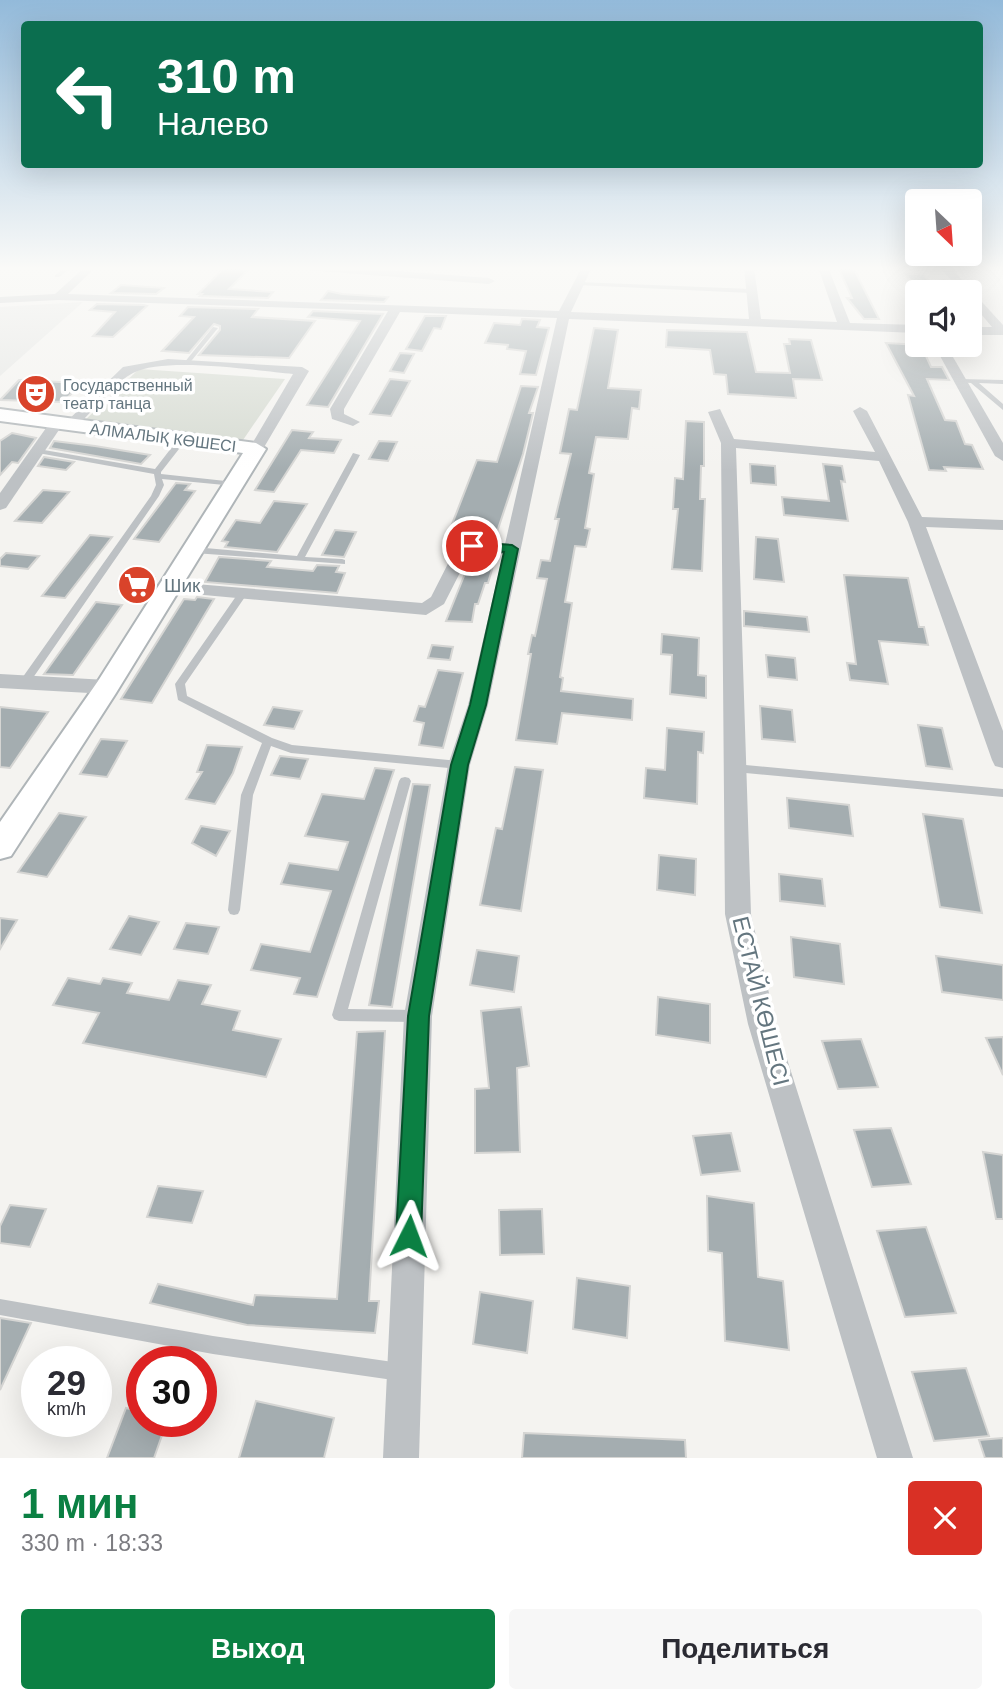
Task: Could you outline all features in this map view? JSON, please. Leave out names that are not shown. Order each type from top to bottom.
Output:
[{"type":"street","points":[[353,422],[337,416],[337,410],[380,335]]},
{"type":"street","points":[[401,1458],[402,1373],[418,1016],[459,765],[478,705],[559,335]]},
{"type":"street","points":[[949,357],[967,381],[1003,456]]},
{"type":"street","name":"АЛМАЛЫҚ КӨШЕСІ","points":[[0,415],[63,424],[182,440],[256,449],[302,371],[163,362],[128,370],[63,424]]},
{"type":"street","points":[[860,411],[916,522],[1003,760]]},
{"type":"street","points":[[715,412],[728,443],[885,457]]},
{"type":"street","points":[[0,505],[38,451],[63,424]]},
{"type":"street","name":"ЕСТАЙ КӨШЕСІ","points":[[728,443],[738,914],[762,1024],[895,1458]]},
{"type":"street","points":[[0,847],[107,687],[256,449]]},
{"type":"street","points":[[916,522],[1003,525]]},
{"type":"street","points":[[171,587],[426,609],[438,600],[464,548],[512,549]]},
{"type":"street","points":[[0,681],[107,687]]},
{"type":"lane","points":[[186,364],[209,335]]},
{"type":"lane","points":[[967,381],[1003,382]]},
{"type":"lane","points":[[967,381],[1003,408]]},
{"type":"lane","points":[[24,682],[155,496],[160,485],[158,474],[182,440]]},
{"type":"lane","points":[[38,451],[158,474],[235,484]]},
{"type":"lane","points":[[300,559],[356,455]]},
{"type":"lane","points":[[194,550],[342,562]]},
{"type":"lane","points":[[242,594],[179,689],[182,698],[268,741],[291,749],[459,765]]},
{"type":"lane","points":[[234,910],[247,795],[268,741]]},
{"type":"lane","points":[[735,768],[1003,793]]},
{"type":"lane","points":[[405,781],[339,1015],[418,1016]]},
{"type":"lane","points":[[0,1307],[213,1345],[402,1373]]},
{"type":"shaded area","points":[[0,335],[46,335],[0,376]]},
{"type":"shaded area","points":[[139,369],[285,379],[243,440],[84,421]]},
{"type":"building","points":[[94,335],[115,335],[113,337]]},
{"type":"building","points":[[177,335],[204,335],[189,353],[162,351]]},
{"type":"building","points":[[216,335],[305,335],[289,358],[199,355]]},
{"type":"building","points":[[351,335],[371,335],[328,407],[307,405]]},
{"type":"building","points":[[414,335],[430,335],[422,351],[406,349]]},
{"type":"building","points":[[489,335],[547,335],[536,375],[520,374],[526,351],[507,349],[508,345],[485,343]]},
{"type":"building","points":[[593,335],[617,335],[608,388],[641,390],[639,409],[632,408],[628,439],[596,437],[589,473],[594,474],[585,528],[590,529],[586,547],[575,546],[565,602],[572,603],[560,677],[563,678],[561,691],[633,699],[632,720],[562,713],[557,744],[516,740],[531,654],[528,654],[532,635],[535,636],[547,579],[537,578],[541,560],[550,561],[559,519],[555,519],[571,454],[560,453],[569,409],[577,410]]},
{"type":"building","points":[[667,335],[748,335],[756,372],[790,373],[784,344],[790,344],[789,339],[811,340],[822,380],[793,379],[796,398],[728,394],[726,375],[714,374],[710,350],[666,347]]},
{"type":"building","points":[[886,343],[905,344],[905,357],[926,357],[931,367],[942,367],[949,380],[927,379],[945,420],[956,421],[965,444],[972,445],[983,469],[944,467],[946,471],[929,470],[908,395],[914,396]]},
{"type":"building","points":[[400,353],[414,354],[404,373],[390,371]]},
{"type":"building","points":[[390,379],[410,381],[391,416],[370,414]]},
{"type":"building","points":[[19,380],[81,383],[64,402],[0,400]]},
{"type":"building","points":[[521,386],[538,387],[529,413],[533,413],[523,454],[494,541],[474,541],[477,535],[449,532],[477,460],[497,462]]},
{"type":"building","points":[[686,421],[704,422],[704,466],[701,466],[700,499],[705,499],[702,571],[672,569],[678,509],[673,509],[675,478],[683,479]]},
{"type":"building","points":[[292,430],[313,432],[309,438],[341,440],[334,453],[301,450],[274,492],[255,490]]},
{"type":"building","points":[[12,433],[36,438],[18,463],[12,462],[0,475],[0,441]]},
{"type":"building","points":[[54,441],[150,455],[141,464],[50,448]]},
{"type":"building","points":[[379,441],[397,442],[388,461],[369,459]]},
{"type":"building","points":[[44,457],[74,462],[66,470],[38,466]]},
{"type":"building","points":[[750,464],[775,466],[776,485],[751,483]]},
{"type":"building","points":[[823,464],[842,466],[845,482],[841,481],[848,521],[784,515],[782,497],[829,501]]},
{"type":"building","points":[[176,483],[190,484],[185,490],[195,491],[159,542],[134,539]]},
{"type":"building","points":[[43,490],[69,492],[42,523],[15,521]]},
{"type":"building","points":[[274,501],[307,504],[277,552],[225,547],[228,542],[222,541],[236,520],[260,523]]},
{"type":"building","points":[[335,530],[356,532],[344,557],[322,555]]},
{"type":"building","points":[[90,535],[112,537],[65,598],[42,596]]},
{"type":"building","points":[[756,537],[778,539],[784,582],[754,579]]},
{"type":"building","points":[[6,553],[39,556],[28,569],[0,566],[0,559]]},
{"type":"building","points":[[472,556],[496,556],[488,583],[485,583],[478,604],[475,604],[472,622],[446,621]]},
{"type":"building","points":[[219,557],[271,561],[267,567],[313,571],[317,565],[339,566],[336,572],[345,573],[337,593],[205,582]]},
{"type":"building","points":[[130,574],[154,577],[144,592],[119,590]]},
{"type":"building","points":[[844,575],[908,578],[919,627],[924,627],[928,645],[879,641],[888,684],[850,680],[847,663],[856,664]]},
{"type":"building","points":[[197,597],[214,599],[152,703],[121,699],[184,599],[195,600]]},
{"type":"building","points":[[96,602],[122,605],[73,675],[44,674]]},
{"type":"building","points":[[744,611],[807,617],[809,632],[744,626]]},
{"type":"building","points":[[662,634],[699,638],[698,675],[706,676],[706,698],[670,694],[672,655],[661,654]]},
{"type":"building","points":[[432,645],[453,647],[450,660],[428,658]]},
{"type":"building","points":[[766,655],[795,658],[797,680],[768,677]]},
{"type":"building","points":[[438,670],[463,673],[443,748],[419,745],[424,723],[414,721],[419,706],[425,707]]},
{"type":"building","points":[[760,706],[792,710],[795,742],[762,739]]},
{"type":"building","points":[[0,707],[48,712],[10,768],[0,767]]},
{"type":"building","points":[[273,707],[302,711],[294,729],[264,725]]},
{"type":"building","points":[[918,725],[942,728],[952,769],[926,766]]},
{"type":"building","points":[[667,728],[704,732],[703,753],[698,752],[697,804],[644,798],[646,768],[665,770]]},
{"type":"building","points":[[101,739],[127,741],[107,777],[80,774]]},
{"type":"building","points":[[207,745],[242,747],[233,773],[215,804],[186,799],[202,772],[197,772]]},
{"type":"building","points":[[280,756],[308,759],[300,779],[271,775]]},
{"type":"building","points":[[515,767],[543,770],[521,911],[480,905],[496,828],[502,829]]},
{"type":"building","points":[[375,768],[394,770],[317,997],[294,994],[300,978],[251,970],[261,944],[310,952],[331,891],[281,884],[289,863],[338,870],[348,842],[305,836],[322,794],[364,799]]},
{"type":"building","points":[[413,784],[430,785],[392,1007],[369,1005]]},
{"type":"building","points":[[787,798],[849,805],[853,836],[789,828]]},
{"type":"building","points":[[59,813],[86,817],[47,877],[18,872]]},
{"type":"building","points":[[923,814],[963,819],[982,913],[940,907]]},
{"type":"building","points":[[201,826],[230,831],[216,856],[192,843]]},
{"type":"building","points":[[659,855],[696,859],[695,895],[657,890]]},
{"type":"building","points":[[779,874],[822,879],[825,906],[780,901]]},
{"type":"building","points":[[129,916],[159,922],[141,955],[110,949]]},
{"type":"building","points":[[0,918],[17,920],[0,949]]},
{"type":"building","points":[[186,923],[219,927],[208,954],[174,949]]},
{"type":"building","points":[[791,937],[840,944],[844,984],[794,977]]},
{"type":"building","points":[[477,950],[519,956],[514,992],[470,985]]},
{"type":"building","points":[[936,956],[1003,965],[1003,1000],[942,992]]},
{"type":"building","points":[[68,978],[100,984],[103,978],[132,983],[127,993],[169,1000],[178,980],[211,985],[202,1004],[240,1011],[233,1030],[281,1039],[266,1077],[83,1043],[99,1013],[53,1005]]},
{"type":"building","points":[[658,997],[710,1004],[710,1043],[656,1035]]},
{"type":"building","points":[[521,1007],[529,1066],[517,1068],[520,1152],[475,1153],[475,1089],[489,1088],[481,1011]]},
{"type":"building","points":[[385,1031],[369,1301],[379,1301],[375,1333],[247,1325],[150,1303],[158,1284],[253,1305],[255,1295],[337,1299],[357,1032]]},
{"type":"building","points":[[1003,1037],[1003,1075],[986,1038]]},
{"type":"building","points":[[861,1039],[878,1087],[838,1089],[822,1041]]},
{"type":"building","points":[[891,1128],[911,1184],[872,1187],[854,1130]]},
{"type":"building","points":[[731,1133],[740,1171],[701,1175],[693,1136]]},
{"type":"building","points":[[983,1152],[1003,1155],[1003,1219],[996,1219]]},
{"type":"building","points":[[158,1186],[203,1191],[192,1223],[147,1217]]},
{"type":"building","points":[[707,1196],[754,1203],[758,1277],[783,1281],[789,1350],[725,1341],[722,1253],[708,1251]]},
{"type":"building","points":[[10,1205],[46,1209],[30,1247],[0,1243],[0,1226]]},
{"type":"building","points":[[542,1209],[544,1254],[500,1255],[499,1210]]},
{"type":"building","points":[[926,1227],[956,1313],[905,1317],[877,1231]]},
{"type":"building","points":[[577,1278],[630,1286],[627,1338],[573,1329]]},
{"type":"building","points":[[480,1292],[533,1301],[527,1353],[473,1344]]},
{"type":"building","points":[[0,1318],[31,1323],[0,1390]]},
{"type":"building","points":[[966,1368],[989,1436],[934,1441],[912,1372]]},
{"type":"building","points":[[256,1401],[334,1418],[324,1458],[239,1458]]},
{"type":"building","points":[[126,1408],[126,1437],[161,1437],[154,1458],[107,1458]]},
{"type":"building","points":[[524,1433],[685,1440],[686,1458],[522,1458]]},
{"type":"building","points":[[1003,1438],[1003,1458],[985,1458],[979,1440]]},
{"type":"place","name":"Государственный театр танца","points":[[36,394]]},
{"type":"place","name":"Шик","points":[[137,585]]},
{"type":"route","points":[[409,1236],[418,1016],[459,765],[478,705],[512,549],[472,546]]}]
